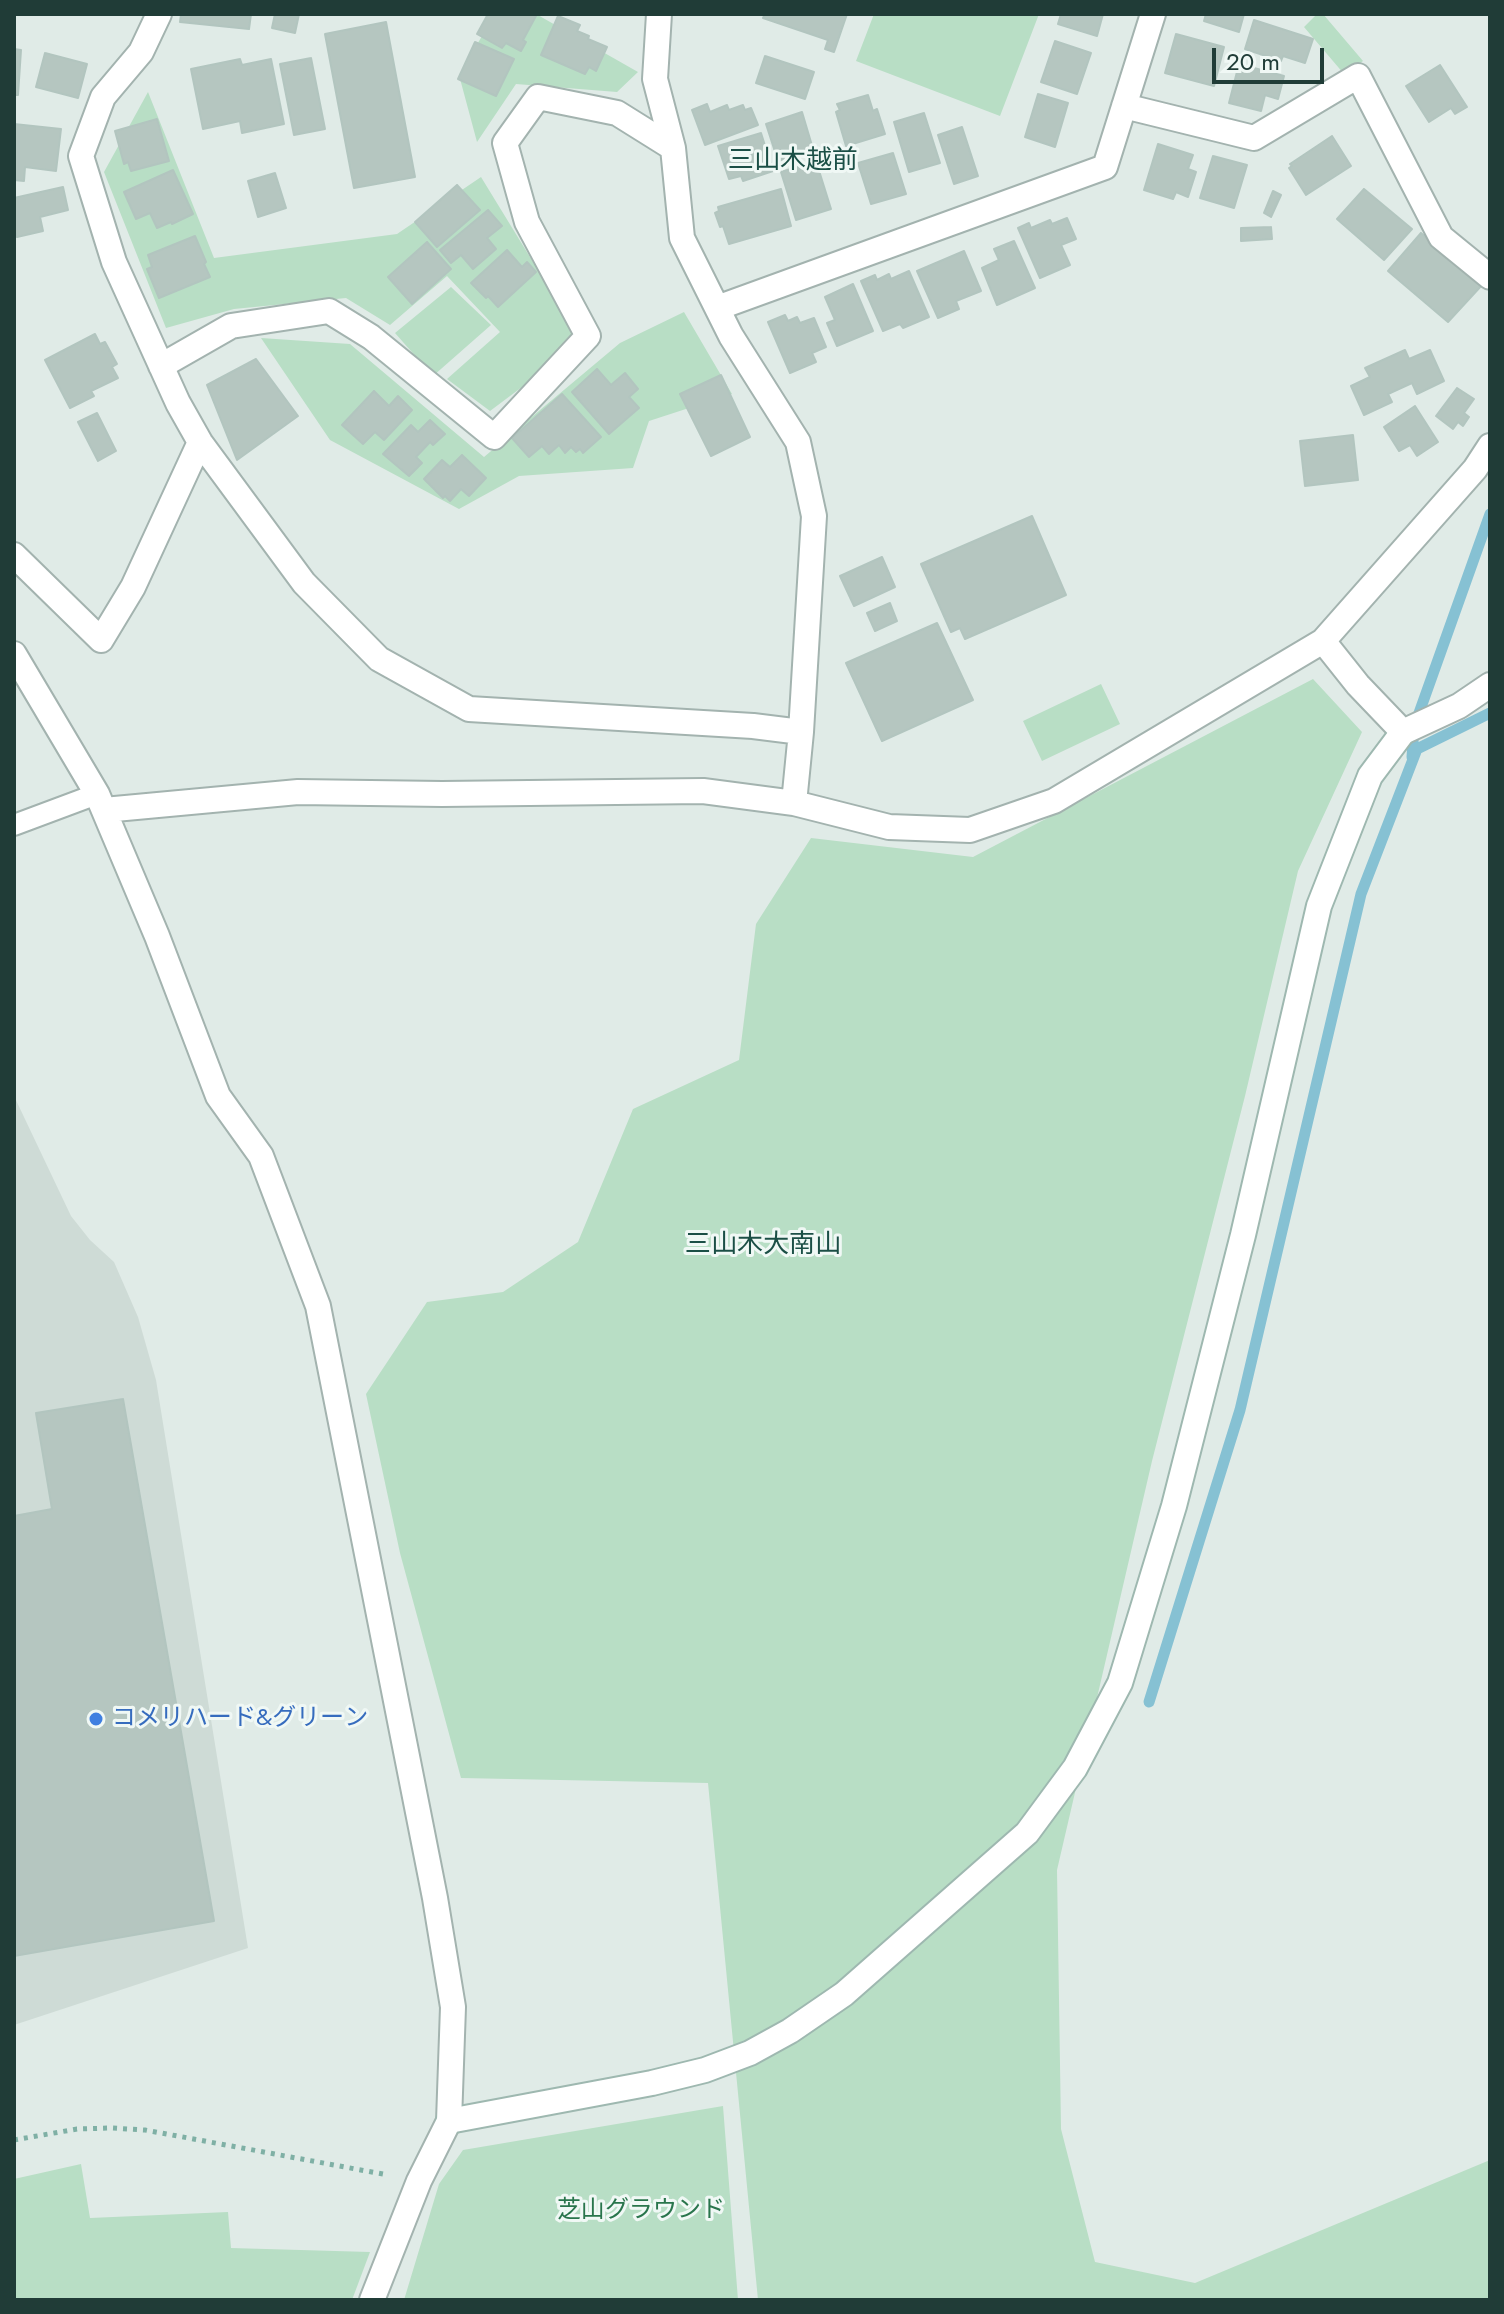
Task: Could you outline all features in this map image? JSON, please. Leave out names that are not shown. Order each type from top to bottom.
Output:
[{"type":"street","points":[[159,14],[141,52],[103,97],[81,156],[114,262],[178,403],[200,442],[304,583],[379,659],[469,709],[753,726],[801,732]]},
{"type":"street","points":[[659,14],[655,79],[673,148],[682,238],[731,336],[798,442],[814,516],[794,803]]},
{"type":"street","points":[[717,308],[1105,167],[1153,14]]},
{"type":"street","points":[[1124,106],[1254,138],[1358,76],[1441,237],[1490,277]]},
{"type":"street","points":[[161,366],[231,326],[329,311],[371,337],[494,437],[588,336],[527,222],[505,143],[538,97],[617,113],[673,148]]},
{"type":"street","points":[[14,555],[101,640],[133,587],[200,442]]},
{"type":"street","points":[[100,802],[298,792],[703,791],[794,803],[889,827],[970,830],[1054,801],[1323,641],[1475,469],[1490,446]]},
{"type":"street","points":[[1323,641],[1358,685],[1403,732]]},
{"type":"street","points":[[14,654],[100,802],[157,936],[218,1096],[261,1156],[318,1306],[374,1584],[453,2007],[449,2121],[419,2181],[372,2300]]},
{"type":"street","points":[[449,2121],[705,2070],[750,2053],[790,2031],[844,1994],[1027,1833],[1075,1768],[1120,1683],[1174,1506],[1243,1235],[1319,906],[1370,776],[1403,732],[1459,706],[1490,685]]},
{"type":"lane","points":[[14,825],[100,802]]},
{"type":"path","points":[[14,2140],[77,2129],[145,2130],[419,2181]]},
{"type":"shaded area","points":[[14,1096],[71,1216],[90,1240],[114,1262],[138,1317],[156,1380],[248,1948],[14,2025]]},
{"type":"green space","points":[[495,14],[536,14],[638,72],[617,92],[516,84],[477,142],[459,75]]},
{"type":"green space","points":[[874,14],[1039,14],[1000,116],[856,61]]},
{"type":"green space","points":[[1317,14],[1323,14],[1363,61],[1344,74],[1304,27]]},
{"type":"green space","points":[[148,92],[214,258],[397,234],[481,177],[582,342],[490,411],[447,379],[500,332],[447,276],[390,325],[346,298],[234,309],[166,328],[104,172]]},
{"type":"green space","points":[[451,287],[491,325],[433,376],[395,333]]},
{"type":"green space","points":[[684,312],[732,394],[649,421],[633,468],[519,476],[459,509],[330,440],[261,338],[350,344],[484,457],[620,343]]},
{"type":"green space","points":[[1313,679],[1362,732],[1298,871],[1245,1096],[1152,1461],[1057,1870],[1061,2129],[1095,2262],[1195,2283],[1490,2160],[1490,2300],[758,2300],[708,1783],[461,1778],[400,1553],[366,1394],[427,1302],[503,1292],[578,1242],[633,1109],[739,1060],[756,924],[811,838],[973,857]]},
{"type":"green space","points":[[1101,684],[1120,724],[1042,761],[1023,721]]},
{"type":"green space","name":"芝山グラウンド","points":[[723,2106],[738,2300],[404,2300],[439,2184],[463,2150]]},
{"type":"green space","points":[[81,2164],[90,2218],[228,2212],[231,2248],[370,2252],[352,2300],[14,2300],[14,2179]]},
{"type":"building","points":[[181,14],[251,14],[249,29],[180,22]]},
{"type":"building","points":[[275,14],[299,14],[295,33],[272,28]]},
{"type":"building","points":[[488,14],[537,14],[523,40],[526,42],[521,51],[506,43],[502,48],[477,34]]},
{"type":"building","points":[[765,14],[847,14],[834,52],[825,49],[828,40],[763,18]]},
{"type":"building","points":[[1061,14],[1103,14],[1097,36],[1058,24]]},
{"type":"building","points":[[1206,14],[1244,14],[1239,32],[1204,21]]},
{"type":"building","points":[[558,16],[580,25],[577,31],[607,47],[596,71],[589,67],[585,74],[541,55]]},
{"type":"building","points":[[1254,20],[1313,39],[1305,63],[1283,56],[1281,61],[1245,49]]},
{"type":"building","points":[[386,22],[415,177],[354,188],[325,34]]},
{"type":"building","points":[[1176,34],[1224,47],[1214,86],[1165,73]]},
{"type":"building","points":[[1055,41],[1091,53],[1077,94],[1041,82]]},
{"type":"building","points":[[475,42],[514,59],[496,96],[458,79]]},
{"type":"building","points":[[14,49],[21,50],[18,95],[14,95]]},
{"type":"building","points":[[45,53],[87,64],[78,98],[36,87]]},
{"type":"building","points":[[765,56],[814,72],[805,99],[756,83]]},
{"type":"building","points":[[311,58],[325,129],[294,135],[280,64]]},
{"type":"building","points":[[240,59],[242,65],[271,59],[284,124],[242,133],[240,121],[203,129],[191,69]]},
{"type":"building","points":[[1239,64],[1284,76],[1278,99],[1265,95],[1261,111],[1229,103]]},
{"type":"building","points":[[1440,65],[1467,107],[1455,114],[1451,108],[1429,122],[1406,86]]},
{"type":"building","points":[[1038,94],[1068,103],[1055,147],[1025,137]]},
{"type":"building","points":[[868,95],[873,111],[877,109],[885,134],[846,146],[836,112],[840,110],[837,104]]},
{"type":"building","points":[[707,104],[710,112],[727,105],[729,110],[743,105],[745,110],[751,108],[758,125],[705,145],[692,110]]},
{"type":"building","points":[[802,112],[813,149],[778,161],[766,124]]},
{"type":"building","points":[[924,113],[940,163],[909,172],[894,122]]},
{"type":"building","points":[[157,119],[169,161],[131,171],[128,162],[124,164],[115,131]]},
{"type":"building","points":[[14,124],[61,129],[56,171],[25,167],[24,181],[14,180]]},
{"type":"building","points":[[962,127],[978,176],[954,184],[938,135]]},
{"type":"building","points":[[761,133],[773,171],[743,181],[741,176],[729,179],[718,146]]},
{"type":"building","points":[[1332,136],[1351,166],[1306,195],[1289,168],[1292,166],[1290,164]]},
{"type":"building","points":[[1158,144],[1193,155],[1188,169],[1196,172],[1188,197],[1176,192],[1173,199],[1144,190]]},
{"type":"building","points":[[893,153],[906,194],[871,204],[858,163]]},
{"type":"building","points":[[1213,156],[1247,165],[1234,208],[1200,198]]},
{"type":"building","points":[[816,161],[831,209],[796,220],[781,172]]},
{"type":"building","points":[[173,170],[193,214],[157,228],[150,213],[136,219],[124,192]]},
{"type":"building","points":[[275,173],[286,208],[258,217],[248,181]]},
{"type":"building","points":[[457,185],[480,210],[437,247],[415,222]]},
{"type":"building","points":[[63,187],[68,210],[40,217],[43,231],[17,237],[14,230],[14,198]]},
{"type":"building","points":[[781,189],[791,226],[729,244],[715,213],[719,211],[718,207]]},
{"type":"building","points":[[1364,189],[1412,229],[1384,260],[1337,219]]},
{"type":"building","points":[[1273,191],[1281,195],[1271,217],[1264,213]]},
{"type":"building","points":[[488,210],[502,226],[487,238],[496,249],[473,269],[461,255],[451,263],[440,250]]},
{"type":"building","points":[[1067,218],[1076,239],[1061,245],[1070,265],[1040,278],[1018,228],[1029,223],[1031,228],[1050,220],[1052,224]]},
{"type":"building","points":[[1271,227],[1272,239],[1241,241],[1241,228]]},
{"type":"building","points":[[1421,233],[1482,285],[1448,322],[1388,271]]},
{"type":"building","points":[[195,236],[210,277],[159,298],[147,269],[152,267],[148,255]]},
{"type":"building","points":[[1014,241],[1035,288],[997,305],[982,268],[999,260],[994,249]]},
{"type":"building","points":[[427,242],[451,269],[412,304],[388,277]]},
{"type":"building","points":[[507,250],[522,267],[527,262],[536,272],[498,307],[471,283]]},
{"type":"building","points":[[964,251],[981,291],[956,301],[959,309],[938,318],[917,271]]},
{"type":"building","points":[[909,271],[929,317],[903,328],[900,324],[883,331],[861,281],[875,275],[877,280],[889,274],[891,279]]},
{"type":"building","points":[[853,284],[873,331],[837,346],[827,323],[835,320],[825,297]]},
{"type":"building","points":[[785,315],[788,321],[797,317],[800,323],[814,318],[826,347],[812,353],[816,362],[790,373],[768,322]]},
{"type":"building","points":[[95,334],[100,344],[105,342],[117,364],[112,367],[118,378],[91,391],[94,396],[70,408],[45,360]]},
{"type":"building","points":[[1405,350],[1409,359],[1430,350],[1444,381],[1417,394],[1412,383],[1388,394],[1392,402],[1364,415],[1351,386],[1370,377],[1365,368]]},
{"type":"building","points":[[256,359],[298,416],[237,460],[207,385]]},
{"type":"building","points":[[597,369],[611,385],[625,373],[638,389],[629,397],[639,408],[609,434],[572,392]]},
{"type":"building","points":[[721,375],[750,437],[711,456],[680,394]]},
{"type":"building","points":[[1457,388],[1474,399],[1464,413],[1469,417],[1463,426],[1458,422],[1453,429],[1436,416]]},
{"type":"building","points":[[374,391],[389,406],[398,396],[412,410],[384,440],[375,432],[363,444],[342,425]]},
{"type":"building","points":[[562,394],[601,437],[583,453],[571,447],[565,453],[559,445],[549,454],[542,446],[529,457],[512,438]]},
{"type":"building","points":[[1415,406],[1438,442],[1417,456],[1410,445],[1399,451],[1384,427]]},
{"type":"building","points":[[97,413],[116,451],[98,461],[78,422]]},
{"type":"building","points":[[430,420],[445,434],[433,445],[430,442],[416,457],[422,463],[409,476],[383,454],[411,425],[418,432]]},
{"type":"building","points":[[1353,435],[1358,480],[1305,486],[1300,441]]},
{"type":"building","points":[[462,455],[486,478],[469,496],[461,489],[450,501],[424,479],[442,460],[450,467]]},
{"type":"building","points":[[1032,516],[1066,595],[965,639],[960,628],[951,632],[921,564]]},
{"type":"building","points":[[882,557],[895,587],[854,606],[840,576]]},
{"type":"building","points":[[890,603],[897,621],[875,631],[867,613]]},
{"type":"building","points":[[937,623],[973,700],[882,741],[846,663]]},
{"type":"building","name":"コメリハード&グリーン","points":[[123,1399],[214,1921],[14,1956],[14,1516],[52,1509],[36,1413]]},
{"type":"waterway","points":[[1412,757],[1414,727],[1490,514]]},
{"type":"waterway","points":[[1149,1702],[1240,1410],[1361,894],[1417,749],[1490,713]]},
{"type":"place","name":"コメリハード&グリーン","points":[[96,1719]]},
{"type":"district","name":"三山木越前","points":[[793,162]]},
{"type":"district","name":"三山木大南山","points":[[763,1246]]}]
